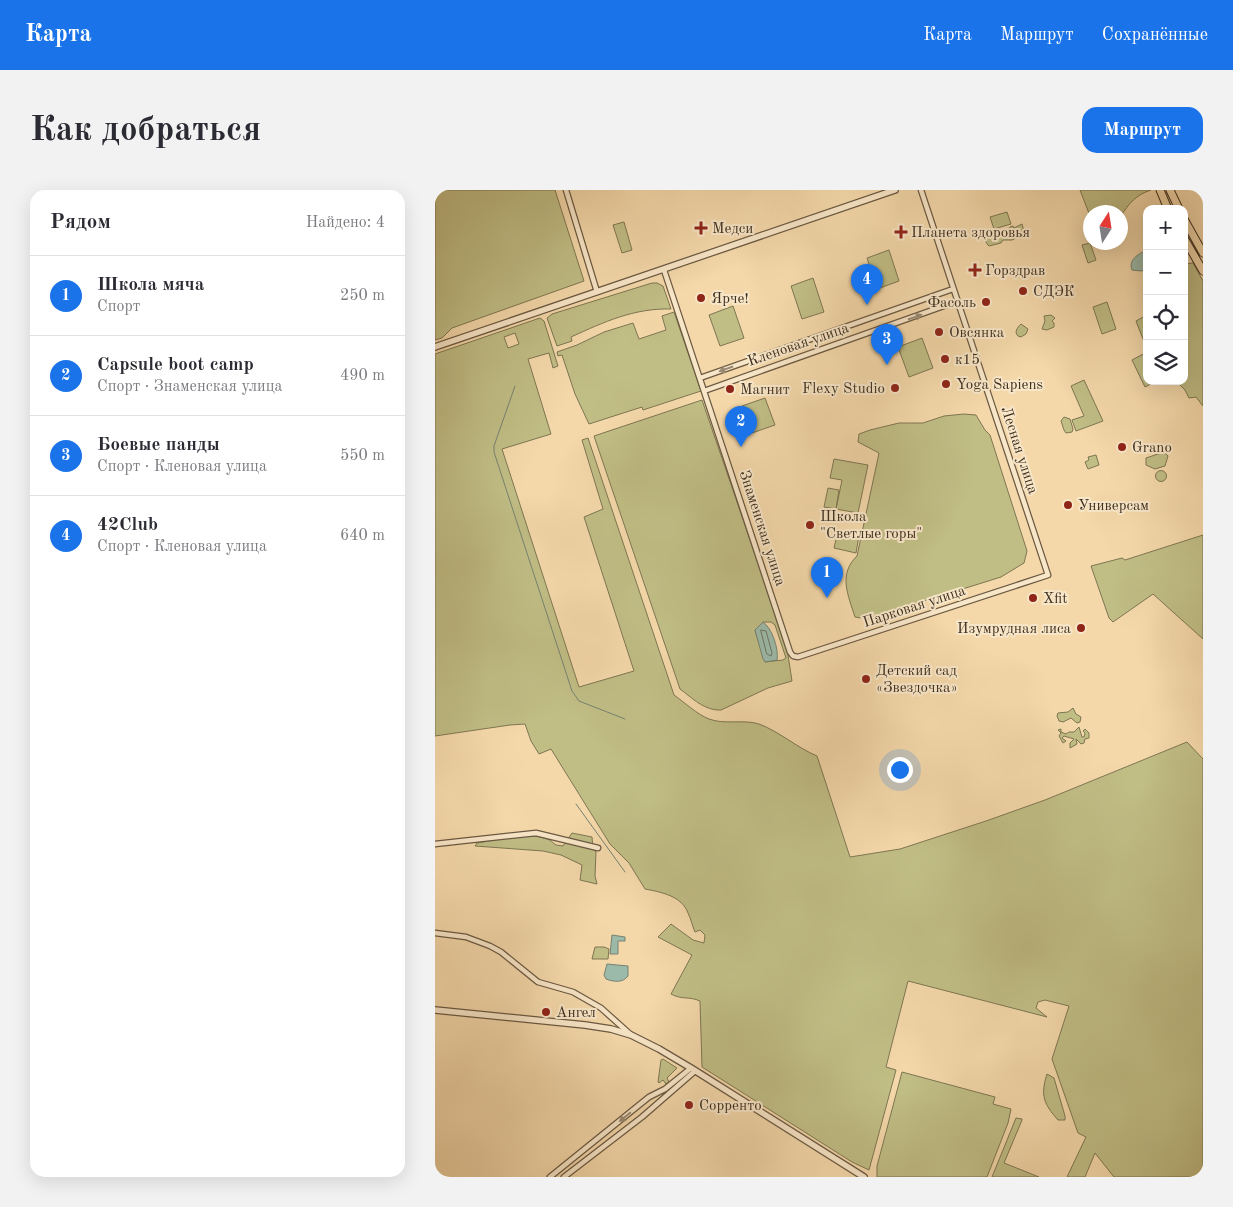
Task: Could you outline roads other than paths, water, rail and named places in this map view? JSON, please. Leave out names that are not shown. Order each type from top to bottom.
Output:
[{"type":"main road","points":[[1160,190],[1166,205]]},
{"type":"main road","points":[[1170,190],[1177,205]]},
{"type":"main road","points":[[1188,226],[1203,253]]},
{"type":"main road","points":[[1188,245],[1203,271]]},
{"type":"street","points":[[565,190],[597,292]]},
{"type":"street","points":[[435,347],[895,190]]},
{"type":"street","name":"Лесная улица","points":[[921,190],[1048,576]]},
{"type":"street","name":"Знаменская улица","points":[[664,270],[790,652]]},
{"type":"street","name":"Кленовая улица","points":[[700,378],[953,288]]},
{"type":"street","name":"Кленовая улица","points":[[704,391],[958,301]]},
{"type":"street","name":"Парковая улица","points":[[790,652],[793,656],[798,657],[1048,576]]},
{"type":"street","points":[[435,844],[536,833],[598,848]]},
{"type":"street","points":[[435,933],[466,937],[490,946],[501,952],[538,982],[573,992],[601,1008],[631,1035]]},
{"type":"street","points":[[435,1010],[585,1025],[611,1029],[631,1035],[693,1069],[863,1177]]},
{"type":"street","points":[[551,1177],[649,1098],[693,1069]]},
{"type":"street","points":[[564,1177],[642,1117],[693,1069]]},
{"type":"water","points":[[1143,252],[1143,270],[1141,271],[1132,270],[1131,266],[1137,255]]},
{"type":"water","points":[[763,622],[774,639],[777,660],[765,662],[763,659],[755,630]]},
{"type":"water","points":[[612,935],[625,937],[625,941],[618,941],[618,954],[610,954]]},
{"type":"water","points":[[607,964],[628,966],[628,976],[624,980],[618,981],[606,979],[604,975]]},
{"type":"waterway","points":[[515,386],[494,446],[494,452],[572,691],[579,701],[625,719]]},
{"type":"waterway","points":[[576,804],[625,872]]},
{"type":"place","name":"Медси","points":[[701,228]]},
{"type":"place","name":"Планета здоровья","points":[[901,232]]},
{"type":"place","name":"Горздрав","points":[[975,270]]},
{"type":"place","name":"СДЭК","points":[[1023,291]]},
{"type":"place","name":"Ярче!","points":[[701,298]]},
{"type":"place","name":"Фасоль","points":[[986,302]]},
{"type":"place","name":"42Club","points":[[867,305]]},
{"type":"place","name":"Овсянка","points":[[939,332]]},
{"type":"place","name":"к15","points":[[945,359]]},
{"type":"place","name":"Боевые панды","points":[[887,365]]},
{"type":"place","name":"Yoga Sapiens","points":[[946,384]]},
{"type":"place","name":"Flexy Studio","points":[[895,388]]},
{"type":"place","name":"Магнит","points":[[730,389]]},
{"type":"place","name":"Capsule boot camp","points":[[741,447]]},
{"type":"place","name":"Grano","points":[[1122,447]]},
{"type":"place","name":"Универсам","points":[[1068,505]]},
{"type":"place","name":"Школа \"Светлые горы\"","points":[[810,525]]},
{"type":"place","name":"Школа мяча","points":[[827,598]]},
{"type":"place","name":"Xfit","points":[[1033,598]]},
{"type":"place","name":"Изумрудная лиса","points":[[1081,628]]},
{"type":"place","name":"Детский сад «Звездочка»","points":[[866,679]]},
{"type":"place","name":"Ангел","points":[[546,1012]]},
{"type":"place","name":"Сорренто","points":[[689,1105]]}]
